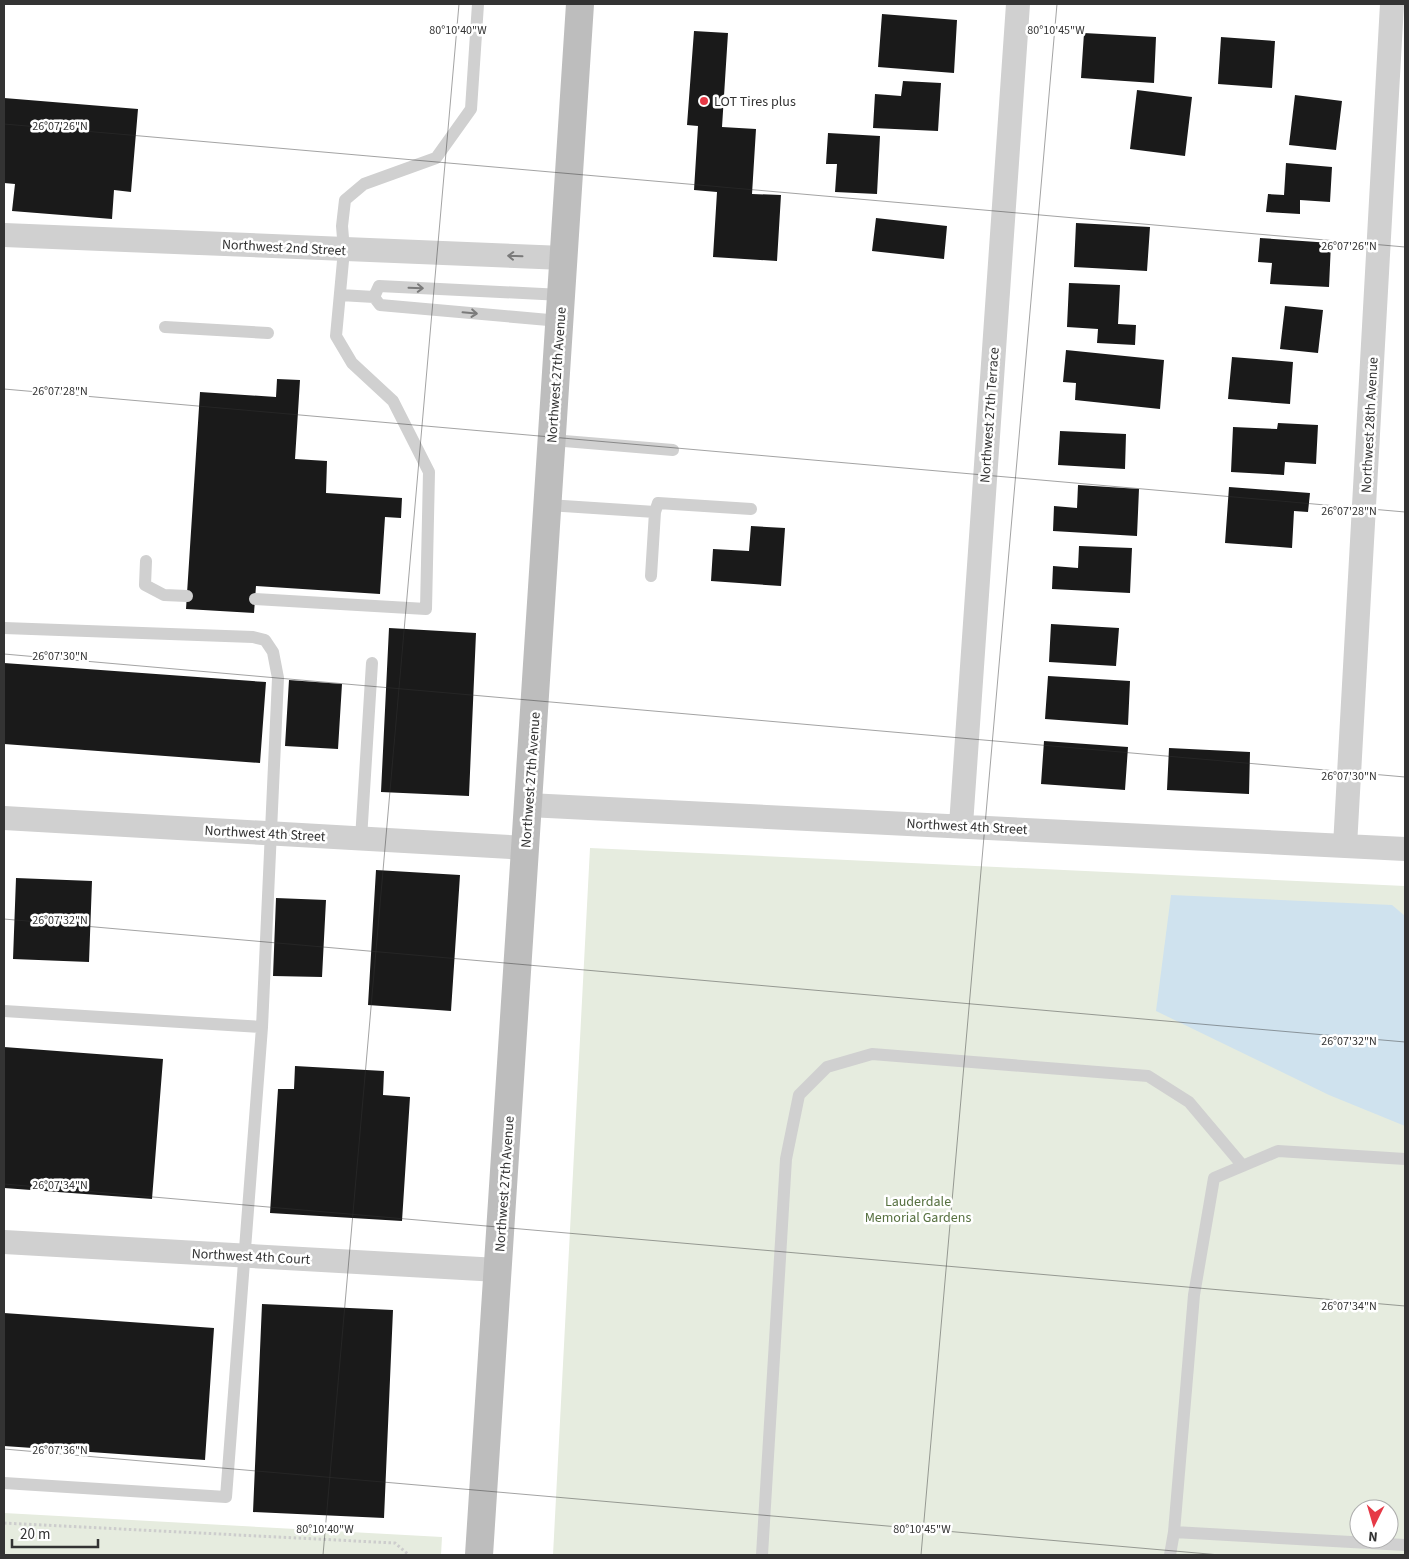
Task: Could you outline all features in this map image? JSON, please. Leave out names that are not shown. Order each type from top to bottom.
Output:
[{"type":"street","name":"Northwest 27th Avenue","points":[[479,1555],[580,4]]},
{"type":"street","name":"Northwest 27th Terrace","points":[[961,825],[1018,4]]},
{"type":"street","name":"Northwest 28th Avenue","points":[[1345,846],[1392,4]]},
{"type":"street","name":"Northwest 2nd Street","points":[[4,235],[564,258]]},
{"type":"street","name":"Northwest 4th Street","points":[[528,805],[961,825],[1405,849]]},
{"type":"street","name":"Northwest 4th Street","points":[[4,818],[526,848]]},
{"type":"street","name":"Northwest 4th Court","points":[[4,1242],[498,1270]]},
{"type":"lane","points":[[255,599],[426,609],[429,472],[392,401],[352,364],[336,336],[344,250],[342,226],[345,200],[364,184],[436,158],[472,109],[478,4]]},
{"type":"lane","points":[[374,297],[379,286],[561,308]]},
{"type":"lane","points":[[340,295],[374,297],[380,305],[561,308]]},
{"type":"lane","points":[[165,327],[268,333]]},
{"type":"lane","points":[[552,440],[673,450]]},
{"type":"lane","points":[[651,576],[655,512],[658,503],[751,508]]},
{"type":"lane","points":[[548,505],[655,512]]},
{"type":"lane","points":[[146,561],[145,585],[164,595],[187,596]]},
{"type":"lane","points":[[4,628],[253,637],[265,640],[273,652],[278,678],[262,1027],[226,1496],[4,1483]]},
{"type":"lane","points":[[361,839],[372,663]]},
{"type":"lane","points":[[4,1011],[262,1027]]},
{"type":"lane","points":[[762,1555],[786,1159],[798,1094],[827,1067],[872,1054],[1148,1076],[1189,1102],[1243,1166]]},
{"type":"lane","points":[[1170,1555],[1174,1532],[1194,1295],[1214,1178],[1278,1151],[1405,1159]]},
{"type":"lane","points":[[1174,1532],[1405,1545]]},
{"type":"path","points":[[4,1522],[395,1543],[409,1555]]},
{"type":"green space","name":"Lauderdale Memorial Gardens","points":[[590,848],[1405,886],[1405,1555],[553,1555]]},
{"type":"green space","points":[[4,1513],[442,1537],[441,1555],[4,1555]]},
{"type":"water","points":[[1171,895],[1392,905],[1405,916],[1405,1126],[1329,1095],[1156,1011]]},
{"type":"building","points":[[882,14],[957,20],[954,73],[878,67]]},
{"type":"building","points":[[694,31],[728,33],[722,127],[756,129],[752,194],[781,195],[777,261],[713,257],[717,192],[694,190],[698,126],[687,125]]},
{"type":"building","points":[[1084,33],[1156,37],[1154,83],[1081,78]]},
{"type":"building","points":[[1221,37],[1275,41],[1272,88],[1218,84]]},
{"type":"building","points":[[903,81],[941,83],[938,131],[873,128],[875,94],[901,96]]},
{"type":"building","points":[[1137,90],[1192,97],[1185,156],[1130,149]]},
{"type":"building","points":[[1295,95],[1342,101],[1336,150],[1289,145]]},
{"type":"building","points":[[4,98],[138,109],[131,192],[114,190],[112,219],[12,211],[15,184],[4,183]]},
{"type":"building","points":[[828,133],[880,136],[877,194],[835,192],[837,164],[826,164]]},
{"type":"building","points":[[1286,163],[1332,167],[1330,202],[1300,200],[1300,214],[1266,212],[1268,194],[1284,195]]},
{"type":"building","points":[[876,218],[947,226],[944,259],[872,251]]},
{"type":"building","points":[[1076,223],[1150,227],[1147,271],[1074,267]]},
{"type":"building","points":[[1260,238],[1331,243],[1329,287],[1270,284],[1272,263],[1258,262]]},
{"type":"building","points":[[1069,283],[1120,285],[1118,324],[1136,325],[1135,345],[1097,343],[1098,329],[1067,327]]},
{"type":"building","points":[[1285,306],[1323,310],[1318,353],[1280,349]]},
{"type":"building","points":[[1066,350],[1164,360],[1160,409],[1075,400],[1076,383],[1063,382]]},
{"type":"building","points":[[1232,357],[1293,362],[1290,404],[1228,399]]},
{"type":"building","points":[[277,379],[300,380],[295,459],[327,461],[326,493],[402,498],[401,518],[385,517],[380,594],[256,586],[254,613],[186,609],[200,392],[276,397]]},
{"type":"building","points":[[1278,423],[1318,425],[1316,464],[1285,462],[1284,475],[1231,472],[1233,427],[1277,429]]},
{"type":"building","points":[[1060,431],[1126,434],[1125,469],[1058,465]]},
{"type":"building","points":[[1078,485],[1139,489],[1137,536],[1053,531],[1054,506],[1077,508]]},
{"type":"building","points":[[1229,487],[1310,493],[1308,512],[1294,511],[1292,548],[1225,543]]},
{"type":"building","points":[[751,526],[785,528],[781,586],[711,581],[713,549],[749,551]]},
{"type":"building","points":[[1079,546],[1132,548],[1130,593],[1052,589],[1053,566],[1078,568]]},
{"type":"building","points":[[1051,624],[1119,628],[1116,666],[1049,662]]},
{"type":"building","points":[[389,628],[476,633],[469,796],[381,792]]},
{"type":"building","points":[[4,663],[266,682],[260,763],[4,744]]},
{"type":"building","points":[[1048,676],[1130,681],[1128,725],[1045,719]]},
{"type":"building","points":[[289,680],[342,684],[338,749],[285,746]]},
{"type":"building","points":[[1044,741],[1128,747],[1125,790],[1041,784]]},
{"type":"building","points":[[1169,748],[1250,752],[1249,794],[1167,790]]},
{"type":"building","points":[[376,870],[460,875],[451,1011],[368,1005]]},
{"type":"building","points":[[16,878],[92,881],[89,962],[13,959]]},
{"type":"building","points":[[276,898],[326,900],[322,977],[273,976]]},
{"type":"building","points":[[4,1047],[163,1059],[152,1199],[4,1188]]},
{"type":"building","points":[[295,1066],[384,1071],[383,1095],[410,1097],[402,1221],[270,1213],[278,1089],[294,1089]]},
{"type":"building","points":[[262,1304],[393,1310],[384,1518],[253,1512]]},
{"type":"building","points":[[4,1313],[214,1328],[205,1460],[4,1446]]},
{"type":"place","name":"LOT Tires plus","points":[[704,101]]}]
